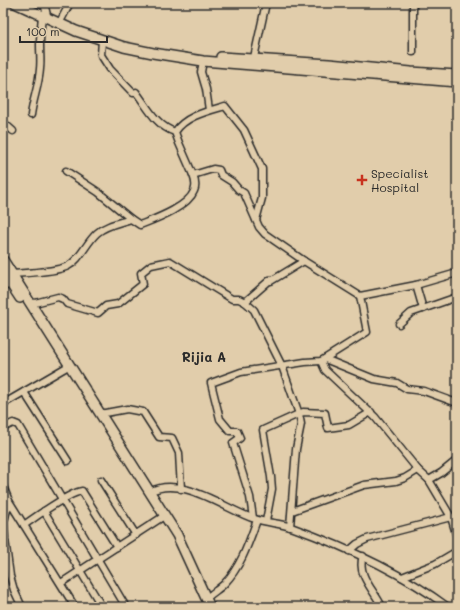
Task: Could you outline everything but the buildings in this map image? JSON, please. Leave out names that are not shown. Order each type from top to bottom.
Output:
[{"type":"main road","points":[[15,3],[102,40],[124,47],[153,53],[203,61],[329,64],[457,75]]},
{"type":"main road","points":[[24,3],[45,16],[61,20],[126,43],[152,48],[253,63],[457,82]]},
{"type":"main road","points":[[3,260],[8,273],[31,304],[177,535],[207,604]]},
{"type":"main road","points":[[8,273],[7,286],[65,368],[161,518],[207,604]]},
{"type":"street","points":[[31,115],[32,101],[38,86],[42,55],[40,45],[45,16],[44,3]]},
{"type":"street","points":[[61,20],[70,3]]},
{"type":"street","points":[[253,63],[266,3]]},
{"type":"street","points":[[413,3],[413,52]]},
{"type":"street","points":[[66,171],[98,192],[140,225],[162,217],[184,203],[194,192],[195,179],[175,132],[166,128],[153,115],[136,92],[133,93],[110,69],[101,55],[102,40]]},
{"type":"street","points":[[203,61],[201,72],[206,89],[209,110]]},
{"type":"street","points":[[175,132],[185,121],[209,110],[225,106],[244,130],[262,169],[262,198],[256,220]]},
{"type":"street","points":[[3,122],[13,131]]},
{"type":"street","points":[[193,175],[212,168],[217,169],[221,175],[232,182],[244,193],[261,230],[265,234],[304,261],[360,296],[416,284],[457,273]]},
{"type":"street","points":[[8,273],[58,269],[68,266],[78,257],[96,234],[101,230],[131,219]]},
{"type":"street","points":[[31,304],[58,297],[63,299],[67,304],[98,313],[106,306],[118,304],[143,284],[141,273],[151,265],[170,261],[232,299],[239,299],[245,302],[254,310],[282,366],[300,414],[301,424],[296,449],[290,527]]},
{"type":"street","points":[[245,302],[270,280],[272,281],[304,261]]},
{"type":"street","points":[[416,284],[424,308]]},
{"type":"street","points":[[207,604],[236,568],[248,547],[255,519],[250,497],[233,443],[240,438],[237,431],[230,431],[220,419],[211,383],[241,372],[323,360],[366,332],[360,296]]},
{"type":"street","points":[[399,324],[411,313],[457,297]]},
{"type":"street","points":[[323,360],[374,379],[397,383],[407,389],[424,391],[457,403]]},
{"type":"street","points":[[323,360],[325,370],[371,412],[418,470],[429,480],[451,516],[457,537]]},
{"type":"street","points":[[3,404],[65,368]]},
{"type":"street","points":[[24,392],[68,461]]},
{"type":"street","points":[[100,414],[127,408],[143,412],[159,437],[172,438],[179,453],[181,489]]},
{"type":"street","points":[[266,521],[272,488],[263,430],[303,412],[325,413],[328,428],[349,425],[371,412]]},
{"type":"street","points":[[3,428],[13,423],[18,425],[126,607]]},
{"type":"street","points":[[429,480],[441,473],[457,460]]},
{"type":"street","points":[[292,511],[364,485],[396,481],[405,478],[418,470]]},
{"type":"street","points":[[101,480],[136,535]]},
{"type":"street","points":[[3,486],[9,501],[75,607]]},
{"type":"street","points":[[150,492],[157,488],[166,487],[181,489],[204,496],[255,519],[290,527],[363,556],[402,577],[440,604],[448,607]]},
{"type":"street","points":[[24,525],[62,500],[82,491],[117,547]]},
{"type":"street","points":[[9,501],[4,522],[5,540],[10,576],[14,590],[22,607]]},
{"type":"street","points":[[44,511],[102,607]]},
{"type":"street","points":[[349,550],[356,544],[367,539],[451,516]]},
{"type":"street","points":[[61,583],[161,518]]},
{"type":"street","points":[[402,577],[435,564],[457,551]]},
{"type":"street","points":[[363,556],[361,562],[364,576],[382,607]]},
{"type":"street","points":[[3,577],[10,576]]},
{"type":"place","name":"Specialist Hospital","points":[[362,180]]},
{"type":"district","name":"Rijia A","points":[[204,356]]}]
